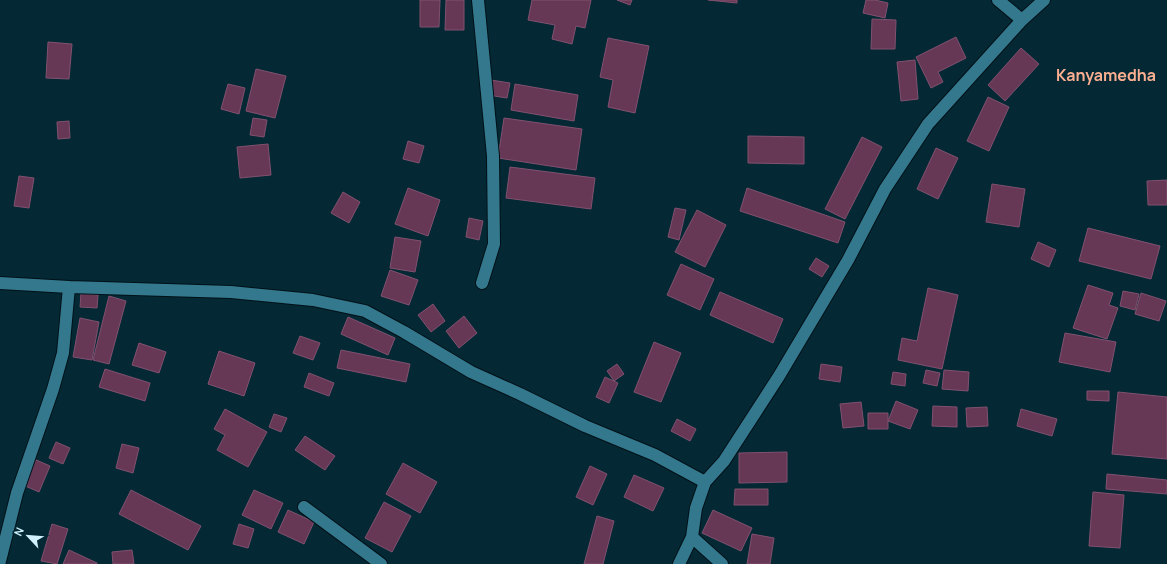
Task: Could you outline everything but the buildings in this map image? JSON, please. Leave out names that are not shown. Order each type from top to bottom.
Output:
[{"type":"street","points":[[478,0],[494,156],[494,244],[482,283]]},
{"type":"street","points":[[998,0],[1022,20]]},
{"type":"street","points":[[679,564],[692,537],[696,508],[705,482],[724,461],[779,376],[848,260],[884,189],[928,124],[1022,20],[1044,0]]},
{"type":"street","points":[[0,283],[232,292],[313,300],[365,311],[404,332],[471,372],[520,394],[584,426],[655,455],[705,482]]},
{"type":"street","points":[[0,561],[17,493],[53,389],[62,353],[69,286]]},
{"type":"street","points":[[304,507],[381,564]]},
{"type":"street","points":[[692,537],[722,564]]},
{"type":"district","name":"Kanyamedha","points":[[1106,75]]}]
